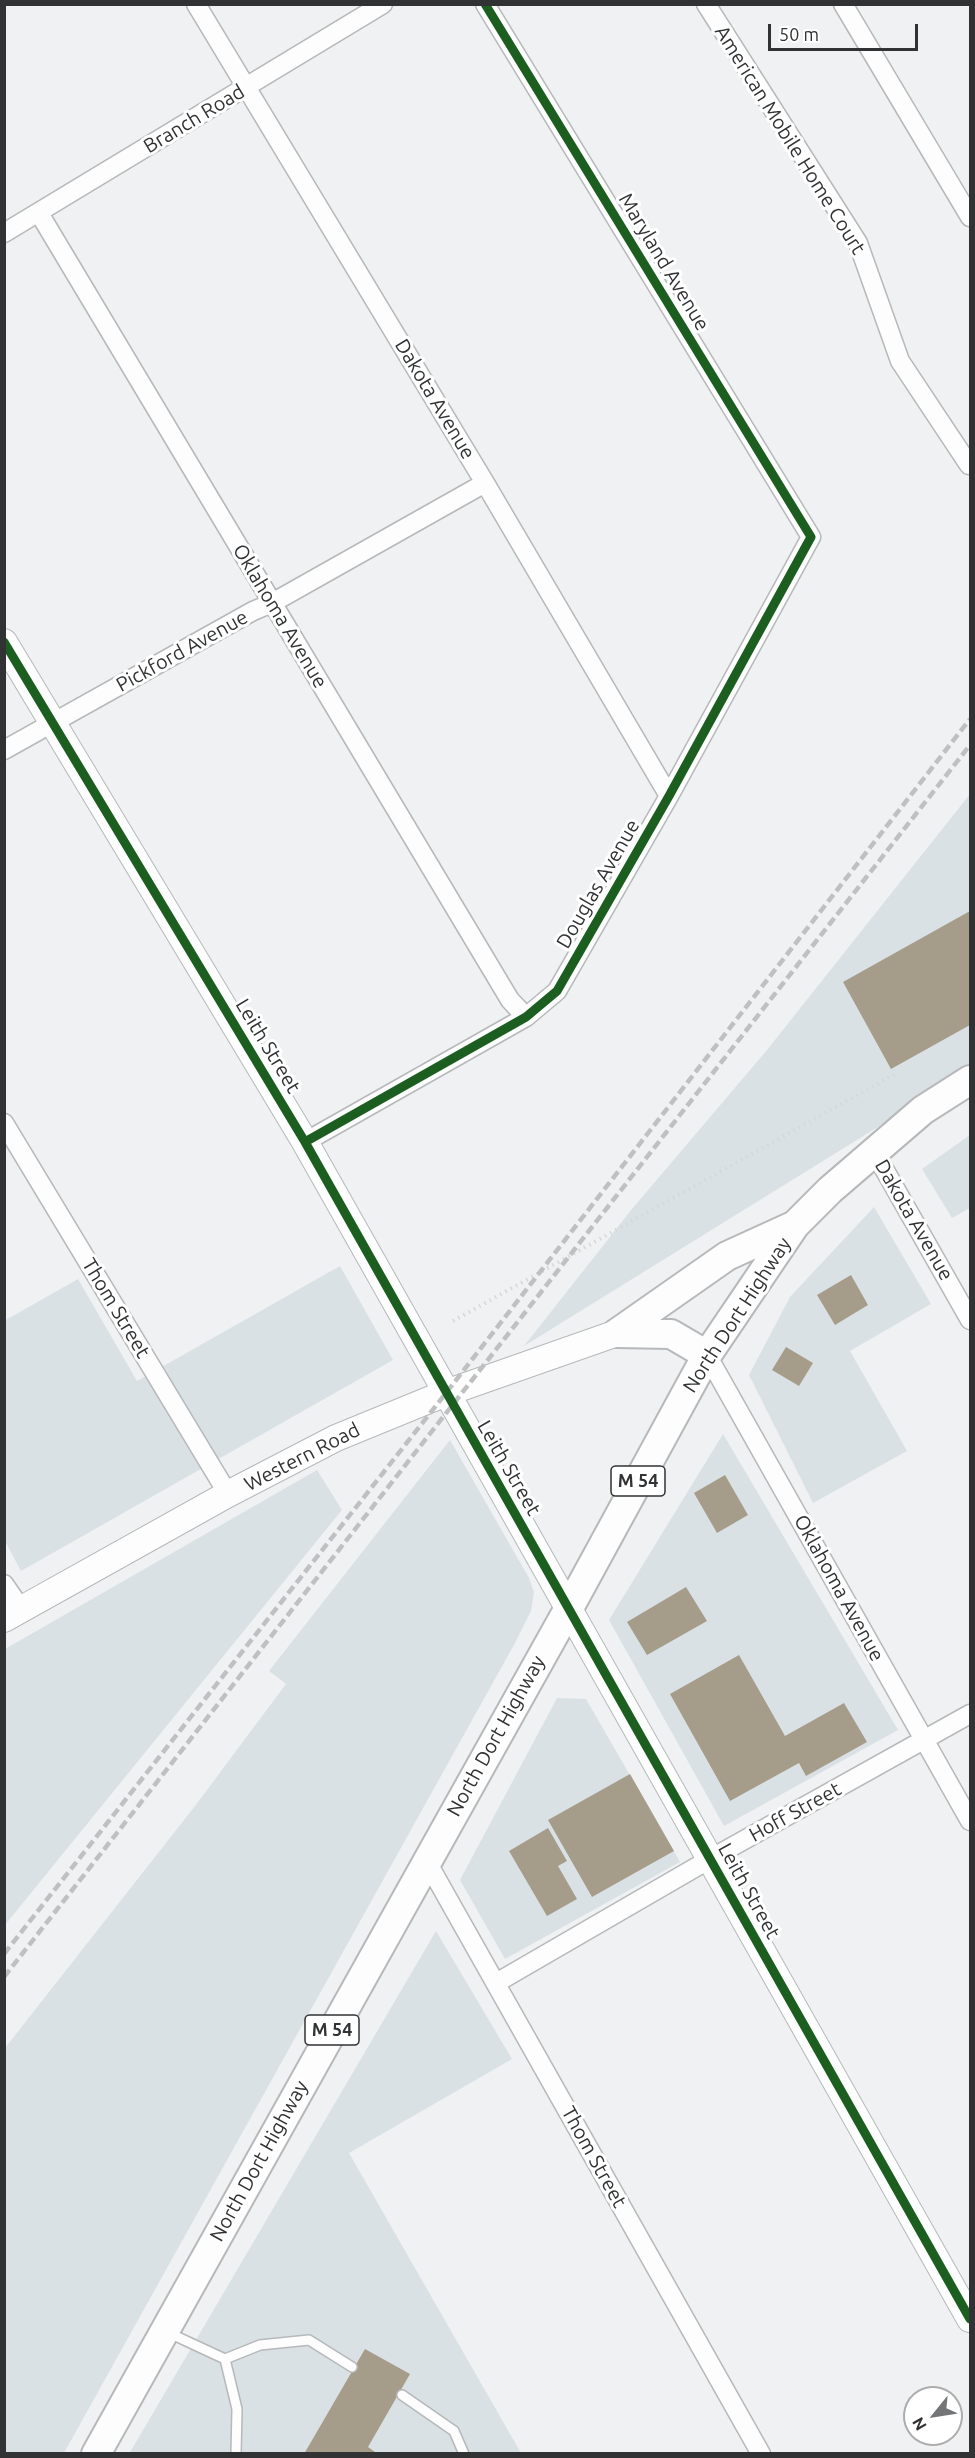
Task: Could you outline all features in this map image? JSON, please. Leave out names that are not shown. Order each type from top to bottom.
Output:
[{"type":"main road","name":"North Dort Highway","points":[[96,2454],[426,1860],[569,1608],[706,1354],[795,1225],[830,1190],[923,1110],[970,1080]]},
{"type":"main road","points":[[617,1333],[727,1256],[795,1225]]},
{"type":"main road","points":[[617,1333],[671,1334],[706,1354]]},
{"type":"street","name":"Dakota Avenue","points":[[196,4],[485,483],[669,796]]},
{"type":"street","name":"Branch Road","points":[[4,233],[383,4]]},
{"type":"street","name":"Maryland Avenue","points":[[485,4],[811,537]]},
{"type":"street","name":"American Mobile Home Court","points":[[706,4],[858,243],[900,361],[970,464]]},
{"type":"street","points":[[843,4],[970,217]]},
{"type":"street","name":"Oklahoma Avenue","points":[[39,213],[510,1000],[526,1017]]},
{"type":"street","name":"Pickford Avenue","points":[[4,750],[253,611],[273,603],[485,483]]},
{"type":"street","name":"Douglas Avenue","points":[[305,1142],[526,1017],[557,991],[669,796],[811,537]]},
{"type":"street","name":"Leith Street","points":[[4,642],[305,1142],[970,2319]]},
{"type":"street","name":"Thom Street","points":[[4,1123],[228,1494]]},
{"type":"street","name":"Dakota Avenue","points":[[875,1153],[970,1320]]},
{"type":"street","name":"Western Road","points":[[13,1614],[228,1494],[336,1438],[446,1393],[617,1333]]},
{"type":"street","name":"Oklahoma Avenue","points":[[706,1354],[970,1821]]},
{"type":"street","points":[[4,1584],[13,1614]]},
{"type":"street","name":"Hoff Street","points":[[496,1983],[710,1859],[970,1714]]},
{"type":"street","name":"Thom Street","points":[[426,1860],[761,2454]]},
{"type":"lane","points":[[164,2330],[225,2359],[260,2345],[309,2340],[352,2367]]},
{"type":"lane","points":[[225,2359],[237,2409],[236,2454]]},
{"type":"lane","points":[[402,2395],[454,2431],[464,2454]]},
{"type":"path","points":[[453,1321],[895,1074]]},
{"type":"shaded area","points":[[970,794],[970,1070],[524,1346],[632,1209],[767,1050]]},
{"type":"shaded area","points":[[970,1135],[970,1208],[952,1218],[922,1169]]},
{"type":"shaded area","points":[[874,1207],[931,1304],[850,1351],[907,1451],[813,1503],[749,1375],[790,1297]]},
{"type":"shaded area","points":[[340,1266],[393,1360],[21,1571],[5,1541],[4,1321],[78,1279],[137,1381]]},
{"type":"shaded area","points":[[723,1434],[898,1730],[724,1826],[609,1620]]},
{"type":"shaded area","points":[[450,1440],[529,1578],[534,1592],[531,1611],[64,2453],[5,2453],[5,2048],[195,1806],[286,1684],[269,1671]]},
{"type":"shaded area","points":[[317,1470],[342,1510],[5,1925],[5,1649]]},
{"type":"shaded area","points":[[557,1698],[586,1699],[680,1862],[505,1959],[460,1880]]},
{"type":"shaded area","points":[[436,1931],[512,2059],[349,2153],[521,2453],[129,2454]]},
{"type":"building","points":[[970,911],[970,1025],[891,1069],[843,982]]},
{"type":"building","points":[[851,1275],[868,1305],[835,1325],[817,1295]]},
{"type":"building","points":[[786,1347],[813,1363],[799,1386],[772,1370]]},
{"type":"building","points":[[725,1475],[748,1515],[717,1533],[694,1493]]},
{"type":"building","points":[[686,1587],[707,1621],[647,1655],[627,1622]]},
{"type":"building","points":[[739,1655],[785,1736],[844,1703],[867,1742],[806,1776],[799,1763],[730,1801],[670,1694]]},
{"type":"building","points":[[630,1774],[674,1851],[592,1897],[548,1820]]},
{"type":"building","points":[[548,1828],[567,1861],[558,1866],[577,1899],[547,1916],[509,1851]]},
{"type":"building","points":[[365,2349],[410,2374],[368,2447],[378,2454],[304,2454]]},
{"type":"railway","points":[[4,1954],[446,1393],[970,719]]},
{"type":"railway","points":[[4,1977],[970,745]]},
{"type":"cycle path","points":[[305,1142],[526,1017],[557,991],[669,796],[811,537],[485,4]]},
{"type":"cycle path","points":[[4,642],[305,1142],[970,2319]]}]
